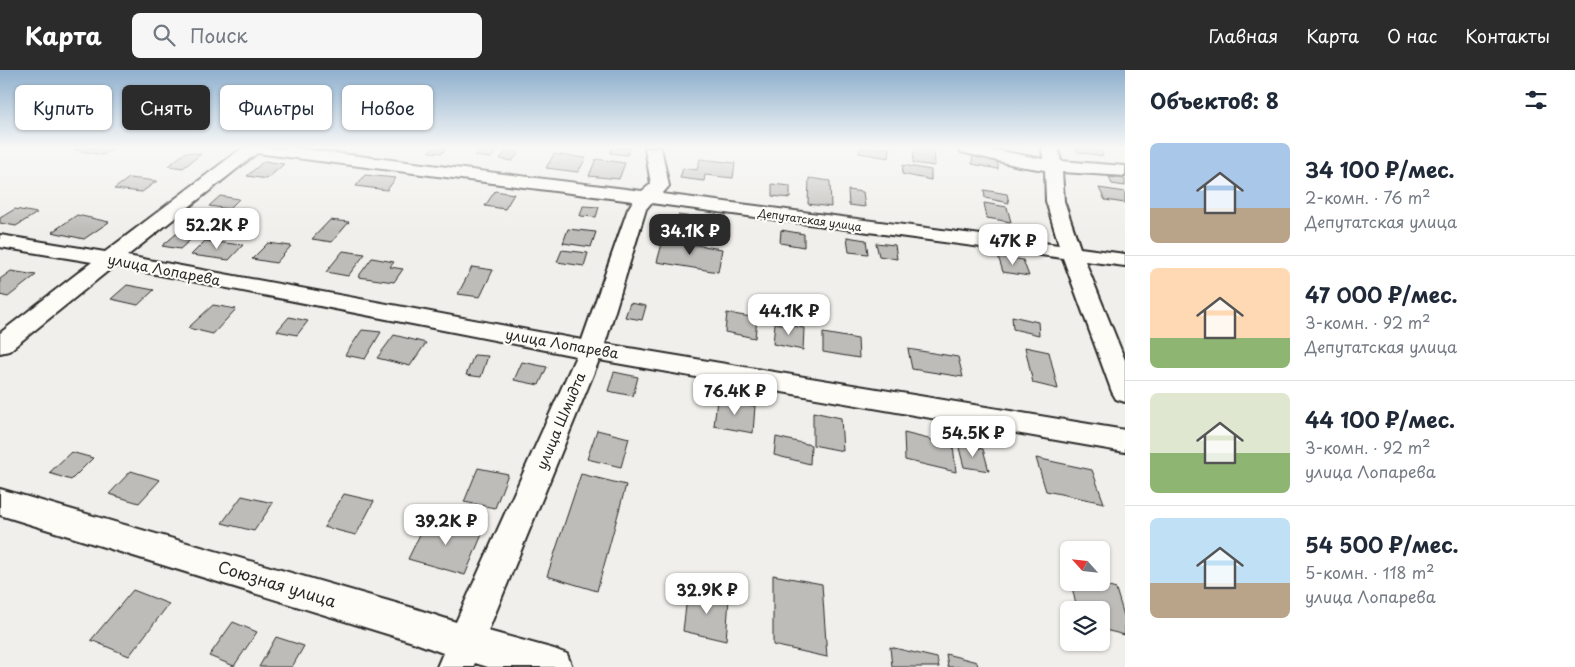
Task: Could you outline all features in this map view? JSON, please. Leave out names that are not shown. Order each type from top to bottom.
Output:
[{"type":"street","points":[[0,345],[216,176]]},
{"type":"street","name":"Депутатская улица","points":[[478,176],[1125,260]]},
{"type":"street","name":"улица Шмидта","points":[[460,655],[591,350],[637,209],[646,197],[660,186],[658,176]]},
{"type":"street","points":[[1053,176],[1055,201],[1071,253],[1125,392]]},
{"type":"street","name":"улица Лопарева","points":[[0,241],[109,259],[591,350],[1125,441]]},
{"type":"street","name":"Союзная улица","points":[[0,502],[413,625],[460,655],[554,667]]},
{"type":"building","points":[[247,176],[271,176],[267,179]]},
{"type":"building","points":[[364,176],[396,178],[387,190],[356,186]]},
{"type":"building","points":[[589,176],[620,176],[619,179]]},
{"type":"building","points":[[681,176],[705,176],[704,181],[680,178]]},
{"type":"building","points":[[713,176],[733,176],[733,178]]},
{"type":"building","points":[[911,176],[931,176],[931,180]]},
{"type":"building","points":[[1109,177],[1125,179],[1125,186],[1112,184]]},
{"type":"building","points":[[129,178],[157,181],[142,192],[114,189]]},
{"type":"building","points":[[809,178],[830,181],[831,207],[808,204]]},
{"type":"building","points":[[772,184],[790,186],[790,198],[772,196]]},
{"type":"building","points":[[1099,188],[1125,192],[1125,203],[1105,200]]},
{"type":"building","points":[[848,190],[863,192],[865,207],[849,205]]},
{"type":"building","points":[[984,190],[1007,194],[1009,203],[985,198]]},
{"type":"building","points":[[495,191],[514,194],[505,209],[485,206]]},
{"type":"building","points":[[220,196],[239,199],[229,209],[209,206]]},
{"type":"building","points":[[984,203],[1007,207],[1011,222],[987,218]]},
{"type":"building","points":[[583,206],[599,207],[596,217],[580,216]]},
{"type":"building","points":[[15,209],[37,213],[16,226],[0,223],[0,218]]},
{"type":"building","points":[[77,215],[109,222],[84,239],[52,232]]},
{"type":"building","points":[[678,215],[715,220],[714,231],[675,226]]},
{"type":"building","points":[[330,220],[349,222],[332,242],[312,239]]},
{"type":"building","points":[[188,224],[205,227],[180,249],[162,246]]},
{"type":"building","points":[[568,229],[596,232],[591,247],[563,243]]},
{"type":"building","points":[[781,230],[804,234],[804,247],[780,243]]},
{"type":"building","points":[[847,237],[866,240],[868,254],[849,252]]},
{"type":"building","points":[[663,240],[722,249],[718,272],[657,262]]},
{"type":"building","points":[[205,241],[243,245],[229,260],[191,255]]},
{"type":"building","points":[[268,243],[291,246],[276,263],[252,259]]},
{"type":"building","points":[[876,243],[895,245],[897,259],[879,256]]},
{"type":"building","points":[[562,250],[588,253],[584,266],[557,262]]},
{"type":"building","points":[[343,251],[365,254],[348,276],[326,272]]},
{"type":"building","points":[[998,256],[1023,260],[1029,276],[1003,272]]},
{"type":"building","points":[[372,258],[394,262],[390,267],[403,269],[394,282],[358,277]]},
{"type":"building","points":[[472,267],[493,270],[480,297],[458,294]]},
{"type":"building","points":[[11,271],[36,275],[8,297],[0,295],[0,279]]},
{"type":"building","points":[[127,285],[154,290],[138,305],[111,299]]},
{"type":"building","points":[[630,303],[646,306],[642,320],[625,317]]},
{"type":"building","points":[[213,305],[236,309],[213,334],[188,328]]},
{"type":"building","points":[[727,313],[757,318],[755,338],[725,332]]},
{"type":"building","points":[[1012,316],[1038,322],[1039,335],[1013,329]]},
{"type":"building","points":[[289,317],[308,321],[297,335],[277,331]]},
{"type":"building","points":[[775,323],[804,328],[803,350],[773,344]]},
{"type":"building","points":[[362,330],[381,332],[365,359],[345,355]]},
{"type":"building","points":[[823,333],[858,339],[859,358],[823,352]]},
{"type":"building","points":[[394,335],[426,343],[410,366],[377,358]]},
{"type":"building","points":[[1025,347],[1049,352],[1058,389],[1033,383]]},
{"type":"building","points":[[908,349],[958,357],[963,377],[912,369]]},
{"type":"building","points":[[474,355],[488,356],[481,377],[466,375]]},
{"type":"building","points":[[522,362],[547,367],[539,385],[514,380]]},
{"type":"building","points":[[614,372],[638,377],[633,396],[608,391]]},
{"type":"building","points":[[717,399],[755,406],[753,433],[714,426]]},
{"type":"building","points":[[813,412],[841,418],[843,451],[813,445]]},
{"type":"building","points":[[597,430],[629,438],[621,467],[587,459]]},
{"type":"building","points":[[904,433],[953,445],[956,472],[905,460]]},
{"type":"building","points":[[776,437],[811,445],[810,464],[774,455]]},
{"type":"building","points":[[958,444],[983,449],[989,471],[964,467]]},
{"type":"building","points":[[71,452],[93,458],[71,480],[49,473]]},
{"type":"building","points":[[1036,458],[1092,470],[1104,503],[1046,491]]},
{"type":"building","points":[[478,468],[508,474],[495,508],[464,502]]},
{"type":"building","points":[[131,471],[160,480],[139,503],[109,494]]},
{"type":"building","points":[[581,474],[626,485],[597,591],[547,576]]},
{"type":"building","points":[[344,494],[374,501],[356,535],[324,527]]},
{"type":"building","points":[[242,496],[273,503],[254,531],[222,523]]},
{"type":"building","points":[[428,518],[483,532],[465,575],[408,559]]},
{"type":"building","points":[[773,575],[822,584],[827,657],[773,645]]},
{"type":"building","points":[[1110,587],[1116,589],[1125,619],[1125,635],[1110,631],[1110,601],[1075,601],[1073,591],[1110,591]]},
{"type":"building","points":[[688,589],[729,598],[726,641],[683,631]]},
{"type":"building","points":[[133,590],[169,604],[129,656],[91,640]]},
{"type":"building","points":[[233,622],[257,632],[234,666],[209,656]]},
{"type":"building","points":[[276,637],[304,646],[292,667],[259,667]]},
{"type":"building","points":[[890,647],[937,658],[939,667],[892,667]]},
{"type":"building","points":[[946,654],[977,662],[978,667],[948,667]]}]
